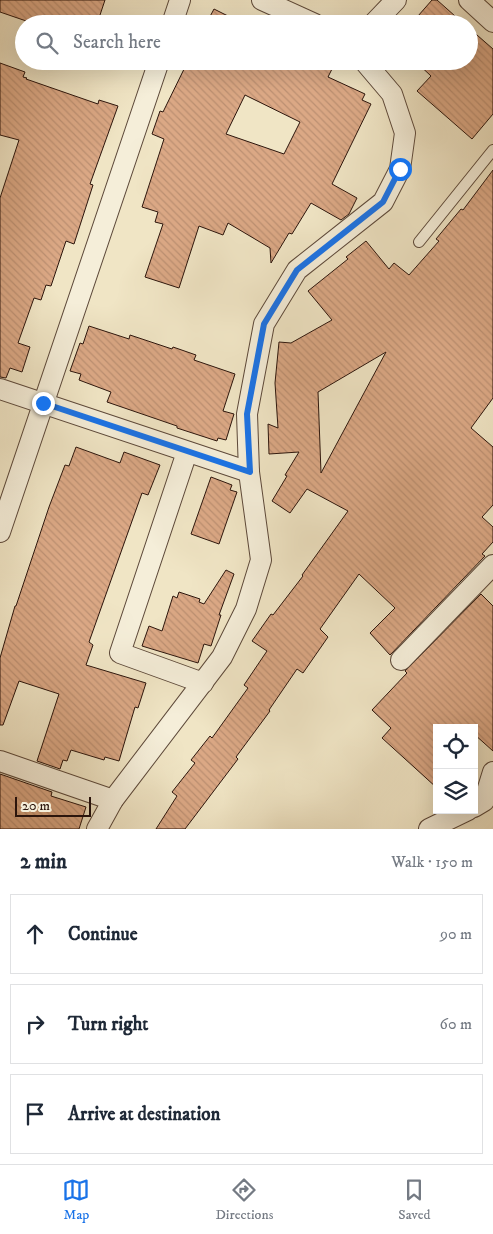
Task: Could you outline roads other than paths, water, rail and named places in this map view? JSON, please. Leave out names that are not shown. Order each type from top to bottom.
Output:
[{"type":"street","points":[[175,15],[180,0]]},
{"type":"street","points":[[262,0],[295,15]]},
{"type":"street","points":[[382,15],[396,0]]},
{"type":"street","points":[[469,0],[493,22]]},
{"type":"street","points":[[0,532],[156,70]]},
{"type":"street","points":[[97,829],[113,800],[222,657],[246,609],[261,560],[250,472],[247,414],[264,324],[297,270],[383,202],[400,169],[405,133],[392,94],[372,70]]},
{"type":"street","points":[[0,389],[250,472]]},
{"type":"street","points":[[187,452],[120,653],[203,683]]},
{"type":"street","points":[[401,660],[489,578]]},
{"type":"street","points":[[0,761],[113,800]]},
{"type":"street","points":[[478,804],[484,800],[493,772]]},
{"type":"street","points":[[429,829],[460,814]]},
{"type":"lane","points":[[419,242],[493,150]]}]
